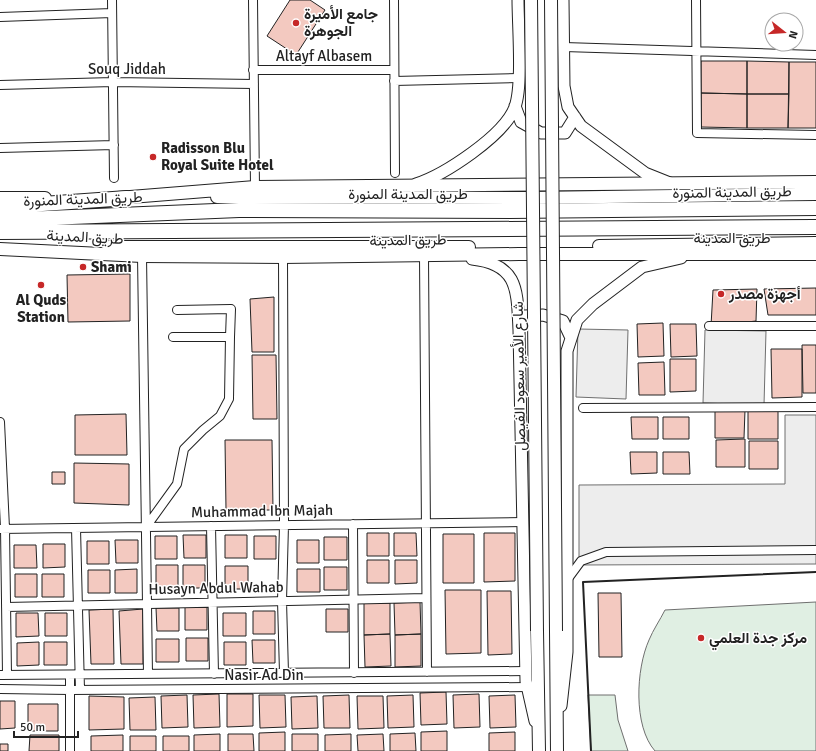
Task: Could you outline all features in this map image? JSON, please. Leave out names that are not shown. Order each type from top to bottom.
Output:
[{"type":"highway","points":[[0,207],[127,198]]},
{"type":"highway","name":"طريق المدينة المنورة","points":[[0,220],[240,210],[510,211],[816,208]]},
{"type":"highway","name":"طريق المدينة المنورة","points":[[0,232],[816,227]]},
{"type":"main road","name":"شارع الأمير سعود الفيصل","points":[[531,0],[539,751]]},
{"type":"main road","points":[[552,0],[557,751]]},
{"type":"main road","points":[[127,198],[255,187],[409,187],[816,182]]},
{"type":"main road","points":[[0,198],[532,198],[816,194]]},
{"type":"main road","name":"طريق المدينة","points":[[0,248],[554,247],[816,243]]},
{"type":"main road","name":"طريق المدينة","points":[[0,248],[142,256],[283,257],[816,254]]},
{"type":"street","points":[[112,0],[114,178]]},
{"type":"street","points":[[253,0],[255,187]]},
{"type":"street","points":[[394,0],[395,173]]},
{"type":"street","points":[[409,187],[428,180],[461,162],[489,138],[509,118],[515,106],[518,78],[518,0]]},
{"type":"street","points":[[564,0],[564,86],[568,107],[581,126],[645,173],[671,183]]},
{"type":"street","points":[[696,0],[696,133],[816,135]]},
{"type":"street","points":[[0,17],[112,13]]},
{"type":"street","points":[[564,47],[816,55]]},
{"type":"street","name":"Altayf Albasem","points":[[253,70],[394,70]]},
{"type":"street","points":[[394,81],[518,78]]},
{"type":"street","name":"Souq Jiddah","points":[[0,85],[113,82],[254,84]]},
{"type":"street","points":[[515,106],[522,122],[541,133],[565,133],[575,117]]},
{"type":"street","points":[[0,148],[114,146]]},
{"type":"street","points":[[557,733],[568,652],[567,351],[571,338],[577,320],[593,304],[642,267],[664,261],[706,254]]},
{"type":"street","points":[[142,256],[148,674]]},
{"type":"street","points":[[427,672],[424,256],[490,261],[501,267],[510,278],[517,295],[524,522],[526,671],[539,738]]},
{"type":"street","points":[[283,257],[284,525],[282,601],[284,673]]},
{"type":"street","points":[[146,527],[177,484],[184,449],[220,416],[229,399],[231,309],[177,310]]},
{"type":"street","points":[[519,330],[525,316],[543,315],[563,321],[571,338]]},
{"type":"street","points":[[709,326],[816,326]]},
{"type":"street","points":[[173,338],[230,337]]},
{"type":"street","points":[[583,408],[816,406]]},
{"type":"street","points":[[0,422],[2,529],[6,607],[4,675]]},
{"type":"street","name":"Muhammad Ibn Majah","points":[[2,529],[524,522]]},
{"type":"street","points":[[353,524],[354,673]]},
{"type":"street","points":[[211,526],[214,674]]},
{"type":"street","points":[[76,528],[80,690]]},
{"type":"street","points":[[567,580],[581,561],[606,552],[816,550]]},
{"type":"street","name":"Husayn Abdul Wahab","points":[[6,607],[426,598]]},
{"type":"street","name":"Nasir Ad Din","points":[[4,675],[526,671]]},
{"type":"street","points":[[70,675],[70,751]]},
{"type":"street","name":"Nasir Ad Din","points":[[0,689],[80,690],[528,687]]},
{"type":"green space","name":"مركز جدة العلمي","points":[[816,602],[816,751],[655,751],[648,740],[643,727],[640,713],[639,681],[645,652],[651,636],[665,610]]},
{"type":"green space","points":[[588,695],[615,695],[618,720],[628,751],[591,751]]},
{"type":"shaded area","points":[[578,329],[628,330],[626,399],[576,397]]},
{"type":"shaded area","points":[[705,330],[766,331],[764,405],[703,403]]},
{"type":"shaded area","points":[[785,415],[816,415],[816,564],[579,565],[579,485],[785,484]]},
{"type":"building","name":"جامع الأميرة الجوهرة","points":[[290,0],[310,0],[325,10],[296,55],[267,36]]},
{"type":"building","points":[[701,61],[747,61],[747,94],[701,93]]},
{"type":"building","points":[[747,61],[789,62],[789,94],[747,94]]},
{"type":"building","points":[[789,62],[816,62],[816,128],[788,128]]},
{"type":"building","points":[[701,93],[747,94],[747,128],[701,127]]},
{"type":"building","points":[[747,94],[789,94],[788,128],[747,128]]},
{"type":"building","points":[[130,274],[130,321],[68,322],[67,275]]},
{"type":"building","points":[[816,288],[816,315],[768,315],[764,289]]},
{"type":"building","points":[[757,289],[756,321],[711,326],[713,290]]},
{"type":"building","points":[[274,297],[274,352],[252,352],[250,299]]},
{"type":"building","points":[[663,323],[664,356],[638,357],[637,324]]},
{"type":"building","points":[[670,324],[696,324],[697,356],[671,357]]},
{"type":"building","points":[[802,345],[816,345],[816,393],[803,393]]},
{"type":"building","points":[[771,349],[802,349],[802,397],[772,398]]},
{"type":"building","points":[[252,355],[276,355],[277,419],[253,419]]},
{"type":"building","points":[[670,359],[696,359],[696,391],[670,392]]},
{"type":"building","points":[[664,362],[665,395],[639,395],[638,363]]},
{"type":"building","points":[[715,410],[745,410],[744,438],[715,438]]},
{"type":"building","points":[[748,411],[778,411],[778,439],[748,439]]},
{"type":"building","points":[[126,414],[127,455],[75,455],[75,415]]},
{"type":"building","points":[[631,417],[658,417],[658,439],[632,439]]},
{"type":"building","points":[[663,417],[689,417],[689,439],[663,439]]},
{"type":"building","points":[[745,439],[745,467],[716,467],[716,440]]},
{"type":"building","points":[[225,440],[272,440],[273,510],[226,510]]},
{"type":"building","points":[[749,441],[778,441],[778,469],[749,469]]},
{"type":"building","points":[[630,452],[657,452],[657,473],[631,474]]},
{"type":"building","points":[[663,452],[689,452],[690,474],[663,474]]},
{"type":"building","points":[[74,463],[129,464],[129,505],[74,503]]},
{"type":"building","points":[[52,472],[65,472],[65,484],[52,484]]},
{"type":"building","points":[[367,533],[389,533],[389,556],[367,556]]},
{"type":"building","points":[[394,533],[416,533],[417,556],[394,556]]},
{"type":"building","points":[[484,533],[515,533],[515,581],[484,582]]},
{"type":"building","points":[[443,534],[474,534],[474,583],[443,583]]},
{"type":"building","points":[[183,535],[206,535],[206,558],[184,558]]},
{"type":"building","points":[[225,535],[247,535],[247,558],[225,558]]},
{"type":"building","points":[[155,536],[177,536],[177,559],[155,559]]},
{"type":"building","points":[[254,536],[276,536],[276,559],[254,559]]},
{"type":"building","points":[[324,537],[347,537],[347,560],[324,560]]},
{"type":"building","points":[[115,540],[138,540],[138,563],[116,563]]},
{"type":"building","points":[[297,540],[319,540],[319,563],[297,563]]},
{"type":"building","points":[[87,541],[109,541],[109,564],[87,564]]},
{"type":"building","points":[[43,544],[65,544],[65,567],[43,568]]},
{"type":"building","points":[[14,545],[36,545],[37,568],[14,568]]},
{"type":"building","points":[[367,560],[389,560],[389,583],[367,583]]},
{"type":"building","points":[[395,560],[417,560],[417,583],[395,584]]},
{"type":"building","points":[[156,565],[178,565],[178,588],[156,588]]},
{"type":"building","points":[[183,565],[205,565],[205,588],[183,588]]},
{"type":"building","points":[[225,566],[248,566],[248,589],[225,589]]},
{"type":"building","points":[[324,567],[347,567],[347,590],[324,590]]},
{"type":"building","points":[[137,569],[137,593],[115,593],[115,570]]},
{"type":"building","points":[[297,569],[320,569],[320,592],[297,592]]},
{"type":"building","points":[[88,570],[110,570],[110,593],[88,593]]},
{"type":"building","points":[[15,574],[37,574],[37,597],[15,597]]},
{"type":"building","points":[[42,574],[64,574],[64,597],[42,597]]},
{"type":"building","points":[[445,590],[481,590],[481,653],[446,654]]},
{"type":"building","points":[[487,591],[511,591],[512,654],[488,655]]},
{"type":"building","points":[[598,593],[621,593],[622,657],[599,657]]},
{"type":"building","points":[[420,602],[421,634],[395,635],[394,603]]},
{"type":"building","points":[[364,603],[390,603],[390,634],[364,635]]},
{"type":"building","points":[[185,607],[207,607],[207,630],[185,630]]},
{"type":"building","points":[[156,608],[179,608],[179,631],[157,631]]},
{"type":"building","points":[[113,609],[114,664],[91,664],[89,610]]},
{"type":"building","points":[[143,609],[143,664],[121,664],[119,611]]},
{"type":"building","points":[[326,609],[348,609],[348,632],[326,632]]},
{"type":"building","points":[[253,611],[275,611],[275,634],[253,634]]},
{"type":"building","points":[[16,613],[38,613],[39,636],[16,637]]},
{"type":"building","points":[[45,613],[67,613],[67,636],[45,636]]},
{"type":"building","points":[[223,613],[246,613],[246,636],[223,636]]},
{"type":"building","points":[[390,634],[391,666],[365,667],[364,635]]},
{"type":"building","points":[[421,634],[421,666],[395,667],[395,635]]},
{"type":"building","points":[[186,638],[208,638],[208,661],[186,661]]},
{"type":"building","points":[[156,639],[179,639],[179,662],[156,662]]},
{"type":"building","points":[[252,640],[275,640],[275,663],[253,663]]},
{"type":"building","points":[[39,642],[39,665],[17,666],[17,643]]},
{"type":"building","points":[[44,642],[67,642],[67,665],[44,665]]},
{"type":"building","points":[[224,642],[246,642],[246,665],[224,665]]},
{"type":"building","points":[[446,692],[447,724],[421,725],[420,693]]},
{"type":"building","points":[[219,694],[220,727],[194,728],[193,695]]},
{"type":"building","points":[[227,694],[253,694],[253,726],[227,727]]},
{"type":"building","points":[[479,694],[480,727],[454,728],[453,695]]},
{"type":"building","points":[[187,695],[188,727],[162,728],[161,696]]},
{"type":"building","points":[[259,695],[285,695],[286,727],[260,728]]},
{"type":"building","points":[[349,695],[350,728],[324,728],[323,696]]},
{"type":"building","points":[[413,695],[414,727],[388,728],[387,696]]},
{"type":"building","points":[[515,695],[516,727],[490,728],[489,696]]},
{"type":"building","points":[[89,696],[124,697],[124,729],[89,730]]},
{"type":"building","points":[[317,696],[318,728],[292,729],[291,697]]},
{"type":"building","points":[[357,696],[383,696],[384,728],[358,729]]},
{"type":"building","points":[[155,697],[156,730],[130,730],[129,698]]},
{"type":"building","points":[[0,701],[15,701],[15,728],[0,729]]},
{"type":"building","points":[[28,704],[58,704],[58,731],[28,731]]},
{"type":"building","points":[[447,731],[447,751],[421,751],[421,732]]},
{"type":"building","points":[[285,732],[285,751],[259,751],[259,733]]},
{"type":"building","points":[[515,732],[515,751],[489,751],[489,733]]},
{"type":"building","points":[[415,733],[416,751],[390,751],[390,734]]},
{"type":"building","points":[[220,734],[220,751],[194,751],[194,735]]},
{"type":"building","points":[[228,734],[253,734],[254,751],[228,751]]},
{"type":"building","points":[[292,734],[318,734],[318,751],[292,751]]},
{"type":"building","points":[[351,734],[351,751],[325,751],[325,735]]},
{"type":"building","points":[[383,734],[384,751],[358,751],[357,735]]},
{"type":"building","points":[[30,735],[59,735],[59,751],[29,751]]},
{"type":"building","points":[[123,735],[123,751],[91,751],[91,736]]},
{"type":"building","points":[[130,736],[156,736],[156,751],[130,751]]},
{"type":"building","points":[[163,736],[189,736],[189,751],[163,751]]},
{"type":"building","points":[[0,744],[8,744],[8,751],[0,751]]},
{"type":"wall","points":[[591,751],[583,582],[816,572]]},
{"type":"place","name":"جامع الأميرة الجوهرة","points":[[296,23]]},
{"type":"place","name":"Radisson Blu Royal Suite Hotel","points":[[153,157]]},
{"type":"place","name":"Shami","points":[[83,267]]},
{"type":"place","name":"Al Quds Station","points":[[41,285]]},
{"type":"place","name":"أجهزة مصدر","points":[[721,294]]},
{"type":"place","name":"مركز جدة العلمي","points":[[701,638]]}]
